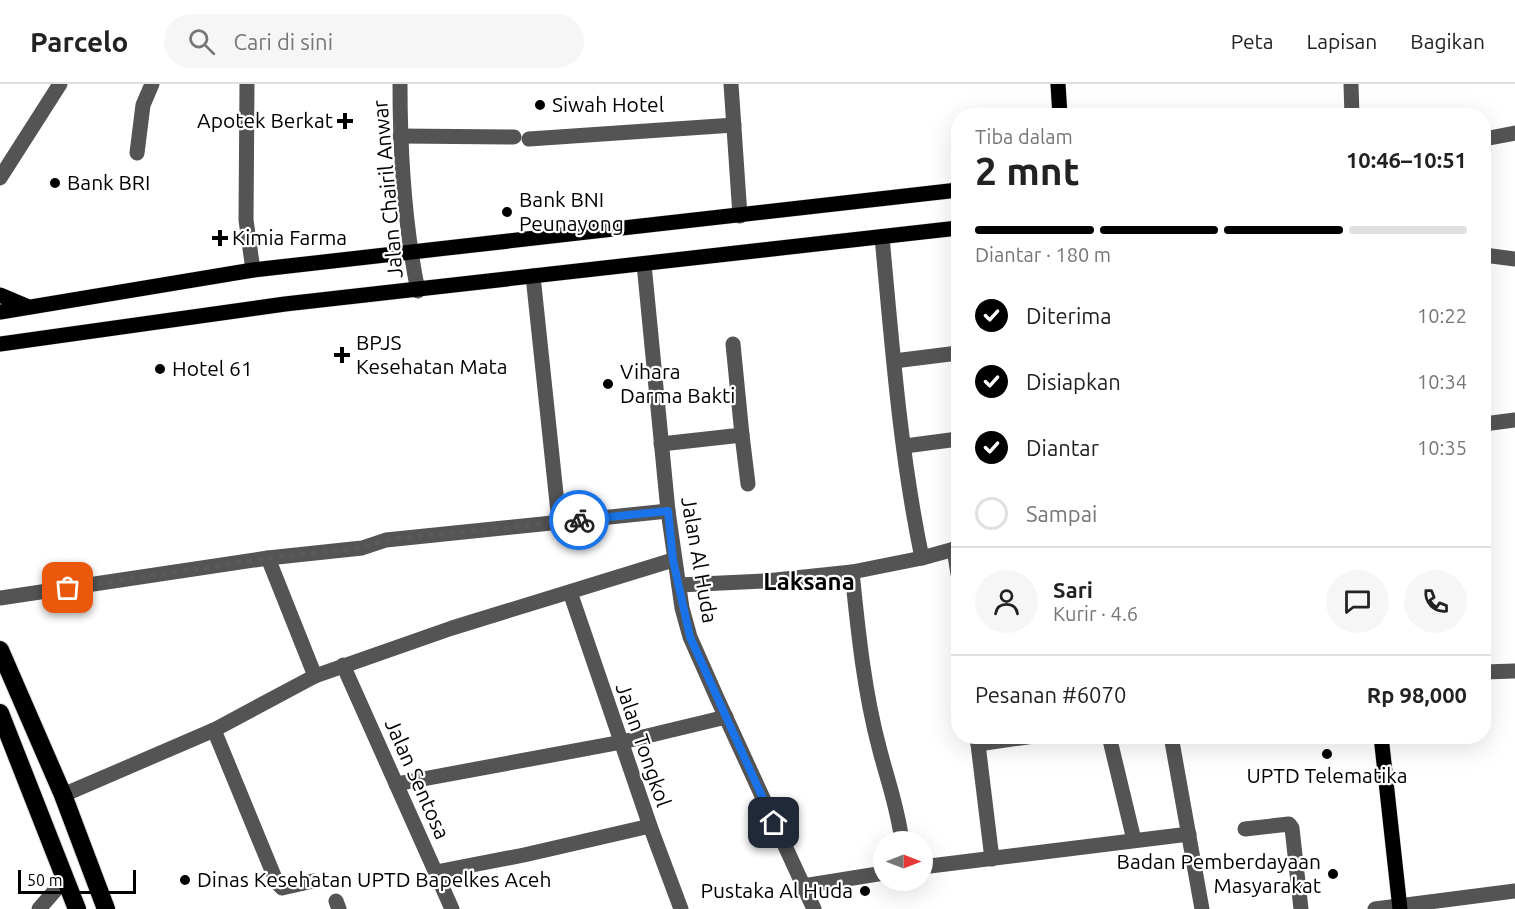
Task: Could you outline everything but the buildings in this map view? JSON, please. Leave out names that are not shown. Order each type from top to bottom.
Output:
[{"type":"highway","points":[[0,650],[63,795],[106,909]]},
{"type":"highway","points":[[0,713],[77,909]]},
{"type":"main road","points":[[1058,84],[1060,108]]},
{"type":"main road","points":[[0,312],[253,270],[951,191]]},
{"type":"main road","points":[[0,344],[285,304],[418,291],[951,229]]},
{"type":"main road","points":[[0,295],[26,306]]},
{"type":"main road","points":[[1382,744],[1399,907]]},
{"type":"street","points":[[0,178],[60,84]]},
{"type":"street","points":[[137,153],[143,105],[152,84]]},
{"type":"street","points":[[247,84],[246,220],[253,270]]},
{"type":"street","name":"Jalan Chairil Anwar","points":[[400,84],[400,136],[410,252],[418,291]]},
{"type":"street","points":[[731,84],[741,216]]},
{"type":"street","points":[[1351,84],[1352,108]]},
{"type":"street","points":[[400,136],[522,138],[734,125]]},
{"type":"street","points":[[1491,138],[1515,133]]},
{"type":"street","points":[[882,237],[904,446],[922,558]]},
{"type":"street","points":[[1491,256],[1515,259]]},
{"type":"street","name":"Jalan Al Huda","points":[[644,264],[673,560],[690,637],[814,909]]},
{"type":"street","points":[[533,276],[559,522]]},
{"type":"street","points":[[733,344],[748,484]]},
{"type":"street","points":[[894,361],[951,354]]},
{"type":"street","points":[[1491,423],[1515,420]]},
{"type":"street","points":[[661,444],[742,435]]},
{"type":"street","points":[[904,446],[951,440]]},
{"type":"street","points":[[0,598],[268,558],[362,548],[386,540],[668,511]]},
{"type":"street","points":[[679,585],[766,581],[852,572],[922,558],[951,549]]},
{"type":"street","points":[[268,558],[315,676]]},
{"type":"street","points":[[63,795],[214,730],[315,676],[343,665],[452,628],[673,560]]},
{"type":"street","points":[[852,572],[862,657],[879,747],[894,794],[900,831]]},
{"type":"street","name":"Jalan Tongkol","points":[[570,592],[650,826],[681,909]]},
{"type":"street","name":"Jalan Sentosa","points":[[343,665],[452,909]]},
{"type":"street","points":[[1491,672],[1515,671]]},
{"type":"street","points":[[396,784],[622,742],[726,717]]},
{"type":"street","points":[[214,730],[277,883],[282,888],[313,881]]},
{"type":"street","points":[[978,744],[992,859]]},
{"type":"street","points":[[1111,744],[1134,840]]},
{"type":"street","points":[[1172,744],[1202,909]]},
{"type":"street","points":[[1245,829],[1289,824],[1292,828],[1301,909]]},
{"type":"street","points":[[436,872],[524,855],[650,826]]},
{"type":"street","points":[[933,866],[1189,834]]},
{"type":"street","points":[[803,886],[873,875]]},
{"type":"street","points":[[39,909],[65,879]]},
{"type":"street","points":[[1375,909],[1515,891]]},
{"type":"way so far","points":[[68,588],[268,558],[362,548],[386,540],[579,520]]},
{"type":"place","name":"Siwah Hotel","points":[[540,105]]},
{"type":"place","name":"Apotek Berkat","points":[[345,121]]},
{"type":"place","name":"Bank BRI","points":[[55,183]]},
{"type":"place","name":"Bank BNI Peunayong","points":[[507,212]]},
{"type":"place","name":"Kimia Farma","points":[[220,238]]},
{"type":"place","name":"BPJS Kesehatan Mata","points":[[342,355]]},
{"type":"place","name":"Hotel 61","points":[[160,369]]},
{"type":"place","name":"Vihara Darma Bakti","points":[[608,384]]},
{"type":"place","name":"UPTD Telematika","points":[[1327,754]]},
{"type":"place","name":"Badan Pemberdayaan Masyarakat","points":[[1333,874]]},
{"type":"place","name":"Dinas Kesehatan UPTD Bapelkes Aceh","points":[[185,880]]},
{"type":"place","name":"Pustaka Al Huda","points":[[865,891]]},
{"type":"district","name":"Laksana","points":[[809,582]]},
{"type":"route","points":[[579,520],[668,511],[673,560],[690,637],[774,823]]}]
